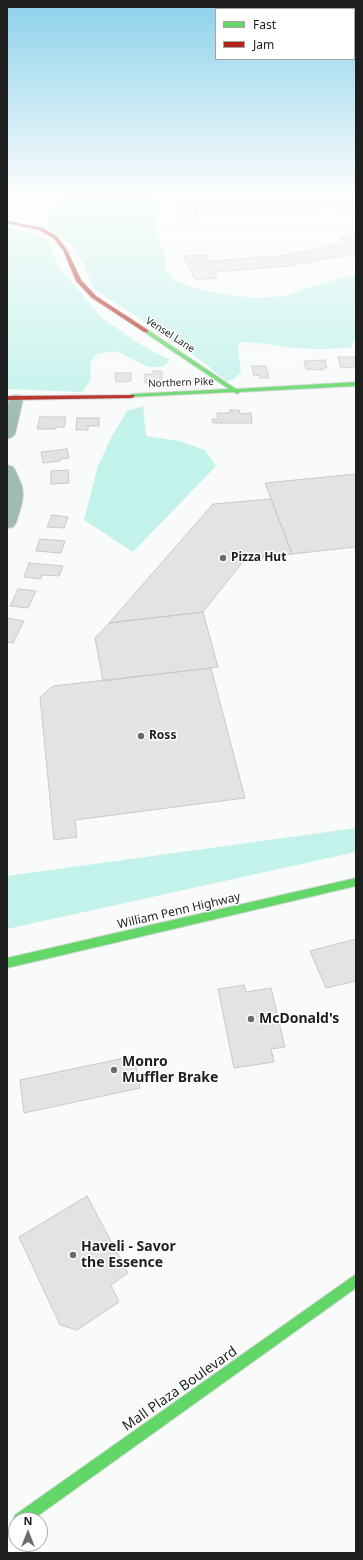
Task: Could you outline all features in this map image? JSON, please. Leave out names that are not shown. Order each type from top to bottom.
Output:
[{"type":"main road","name":"Vensel Lane","points":[[74,270],[79,281],[94,297],[237,392]]},
{"type":"main road","name":"Northern Pike","points":[[12,398],[72,398],[237,392],[356,384]]},
{"type":"main road","name":"William Penn Highway","points":[[7,963],[356,882]]},
{"type":"main road","name":"Mall Plaza Boulevard","points":[[31,1512],[356,1280]]},
{"type":"street","points":[[7,434],[12,398]]},
{"type":"street","points":[[7,470],[14,486],[15,494],[14,504],[7,523]]},
{"type":"shaded area","points":[[7,270],[61,270],[102,318],[141,345],[170,360],[163,367],[148,367],[116,351],[97,354],[90,363],[91,379],[82,392],[7,389]]},
{"type":"shaded area","points":[[86,270],[166,270],[176,281],[198,289],[221,294],[255,298],[287,296],[307,288],[356,274],[356,340],[354,340],[351,348],[320,349],[293,348],[260,343],[240,342],[238,346],[241,372],[233,380],[226,381],[207,365],[133,314],[93,289]]},
{"type":"shaded area","points":[[143,406],[146,436],[179,441],[205,450],[216,466],[133,552],[84,520],[98,466],[112,436],[127,411]]},
{"type":"shaded area","points":[[356,828],[356,852],[7,929],[7,876]]},
{"type":"building","points":[[190,270],[241,270],[214,272],[217,278],[195,280]]},
{"type":"building","points":[[338,357],[355,357],[356,365],[353,365],[354,367],[341,368]]},
{"type":"building","points":[[325,360],[327,368],[323,368],[323,370],[306,369],[304,361]]},
{"type":"building","points":[[252,366],[266,366],[269,378],[260,378],[259,375],[254,376]]},
{"type":"building","points":[[153,371],[162,371],[162,382],[145,383],[145,374],[153,374]]},
{"type":"building","points":[[115,373],[131,373],[131,381],[116,382]]},
{"type":"building","points":[[230,410],[239,410],[240,414],[251,413],[252,423],[213,423],[212,419],[218,419],[217,413],[230,413]]},
{"type":"building","points":[[40,417],[66,417],[64,427],[56,427],[56,429],[37,429]]},
{"type":"building","points":[[77,418],[99,418],[99,426],[88,426],[88,430],[76,430]]},
{"type":"building","points":[[67,449],[69,458],[60,459],[60,461],[43,463],[41,452]]},
{"type":"building","points":[[68,470],[69,483],[51,484],[51,471]]},
{"type":"building","points":[[356,474],[356,547],[292,554],[265,483]]},
{"type":"building","points":[[271,499],[292,554],[245,559],[203,612],[109,623],[213,504]]},
{"type":"building","points":[[52,515],[68,517],[64,528],[47,527]]},
{"type":"building","points":[[40,539],[65,541],[61,553],[36,551]]},
{"type":"building","points":[[29,563],[63,566],[59,576],[42,575],[41,579],[24,577]]},
{"type":"building","points":[[18,589],[36,591],[28,608],[10,606]]},
{"type":"building","points":[[203,612],[218,667],[103,681],[95,638],[109,623]]},
{"type":"building","points":[[7,618],[24,621],[13,643],[7,642]]},
{"type":"building","points":[[211,668],[245,798],[75,820],[77,837],[54,840],[40,697],[53,686]]},
{"type":"building","points":[[356,939],[356,981],[326,988],[310,951]]},
{"type":"building","name":"McDonald's","points":[[244,985],[246,992],[271,988],[285,1047],[271,1049],[274,1062],[234,1068],[218,989]]},
{"type":"building","points":[[134,1056],[140,1088],[24,1113],[20,1080]]},
{"type":"building","name":"Haveli - Savor the Essence","points":[[87,1196],[128,1273],[111,1285],[119,1302],[77,1330],[60,1325],[19,1237]]},
{"type":"traffic: fast","points":[[146,331],[237,392]]},
{"type":"traffic: fast","points":[[132,396],[356,384]]},
{"type":"traffic: fast","points":[[7,963],[356,882]]},
{"type":"traffic: fast","points":[[31,1512],[356,1280]]},
{"type":"traffic: jam","points":[[74,270],[79,281],[94,297],[146,331]]},
{"type":"traffic: jam","points":[[7,398],[132,396]]},
{"type":"place","name":"Pizza Hut","points":[[223,558]]},
{"type":"place","name":"Ross","points":[[141,736]]},
{"type":"place","name":"McDonald's","points":[[251,1019]]},
{"type":"place","name":"Monro Muffler Brake","points":[[114,1070]]},
{"type":"place","name":"Haveli - Savor the Essence","points":[[73,1255]]}]
